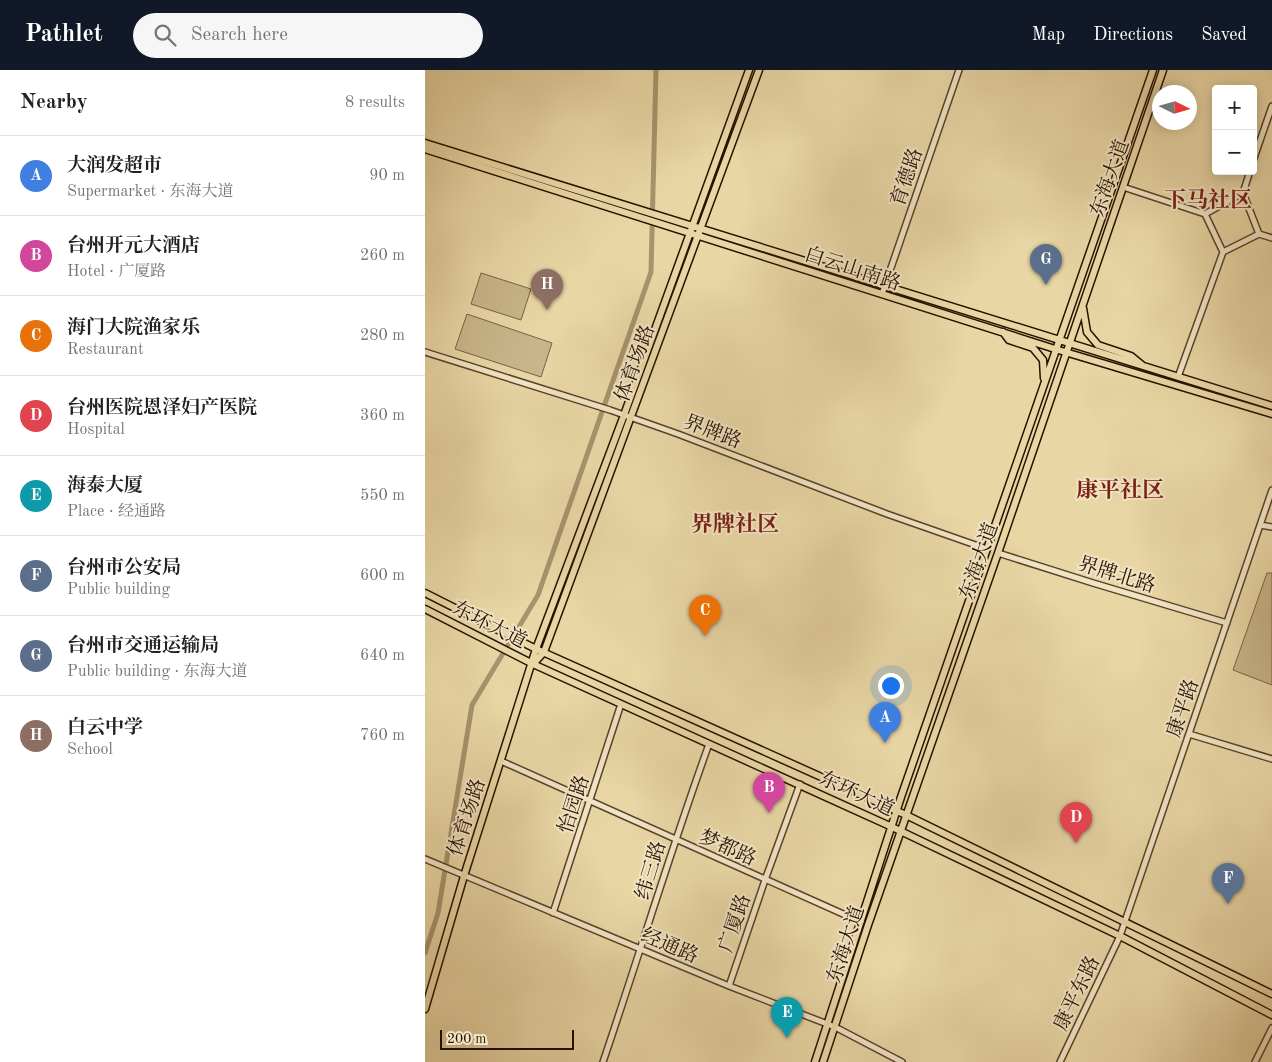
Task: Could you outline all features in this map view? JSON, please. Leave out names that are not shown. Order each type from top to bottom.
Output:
[{"type":"main road","name":"体育场路","points":[[425,1009],[464,876],[533,664],[536,649],[624,415],[749,70]]},
{"type":"main road","name":"体育场路","points":[[533,664],[544,652],[759,70]]},
{"type":"main road","name":"东海大道","points":[[815,1062],[897,811],[1055,349],[1153,70]]},
{"type":"main road","name":"东海大道","points":[[823,1062],[906,815],[998,553],[1163,70]]},
{"type":"main road","name":"白云山南路","points":[[425,143],[641,215]]},
{"type":"main road","name":"白云山南路","points":[[425,149],[883,290],[1070,344],[1272,406]]},
{"type":"main road","name":"白云山南路","points":[[883,290],[1055,349],[1272,414]]},
{"type":"main road","points":[[1083,305],[1087,332],[1098,345],[1131,356],[1144,367]]},
{"type":"main road","points":[[1003,332],[1009,340],[1033,348],[1043,360],[1044,383]]},
{"type":"main road","name":"东环大道","points":[[425,594],[536,649],[906,815],[1272,994]]},
{"type":"main road","name":"东环大道","points":[[425,609],[533,664],[901,831],[1120,936],[1272,1015]]},
{"type":"street","name":"育德路","points":[[883,290],[959,70]]},
{"type":"street","points":[[1257,150],[1272,106]]},
{"type":"street","points":[[1249,175],[1243,193],[1259,234]]},
{"type":"street","points":[[1123,187],[1205,214],[1223,252]]},
{"type":"street","points":[[1205,214],[1243,193]]},
{"type":"street","points":[[1178,377],[1223,252],[1259,234],[1272,238]]},
{"type":"street","name":"界牌路","points":[[425,352],[624,415],[887,514],[987,549]]},
{"type":"street","name":"康平路","points":[[1120,936],[1260,525],[1271,499],[1272,490]]},
{"type":"street","points":[[1260,525],[1272,527]]},
{"type":"street","name":"界牌北路","points":[[998,553],[1093,584],[1227,623]]},
{"type":"street","name":"怡园路","points":[[553,913],[621,704]]},
{"type":"street","points":[[1189,734],[1272,759]]},
{"type":"street","name":"纬三路","points":[[603,1062],[675,839],[709,744]]},
{"type":"street","name":"梦都路","points":[[501,760],[861,922]]},
{"type":"street","name":"广厦路","points":[[729,986],[800,784]]},
{"type":"street","name":"经通路","points":[[425,859],[729,986],[828,1024],[902,1062]]},
{"type":"street","name":"康平东路","points":[[1060,1062],[1120,936]]},
{"type":"street","points":[[1255,1062],[1272,1028]]},
{"type":"shaded area","points":[[481,273],[531,289],[521,320],[471,304]]},
{"type":"shaded area","points":[[467,314],[552,343],[541,377],[455,349]]},
{"type":"shaded area","points":[[1267,573],[1272,573],[1272,685],[1233,670]]},
{"type":"waterway","points":[[425,953],[438,913],[472,705],[538,595],[651,272],[656,70]]},
{"type":"place","name":"台州市交通运输局","points":[[1046,285]]},
{"type":"place","name":"白云中学","points":[[547,310]]},
{"type":"place","name":"海门大院渔家乐","points":[[705,636]]},
{"type":"place","name":"大润发超市","points":[[885,743]]},
{"type":"place","name":"台州开元大酒店","points":[[769,813]]},
{"type":"place","name":"台州医院恩泽妇产医院","points":[[1076,843]]},
{"type":"place","name":"台州市公安局","points":[[1228,904]]},
{"type":"place","name":"海泰大厦","points":[[787,1038]]},
{"type":"district","name":"下马社区","points":[[1208,199]]},
{"type":"district","name":"康平社区","points":[[1120,489]]},
{"type":"district","name":"界牌社区","points":[[735,523]]}]
